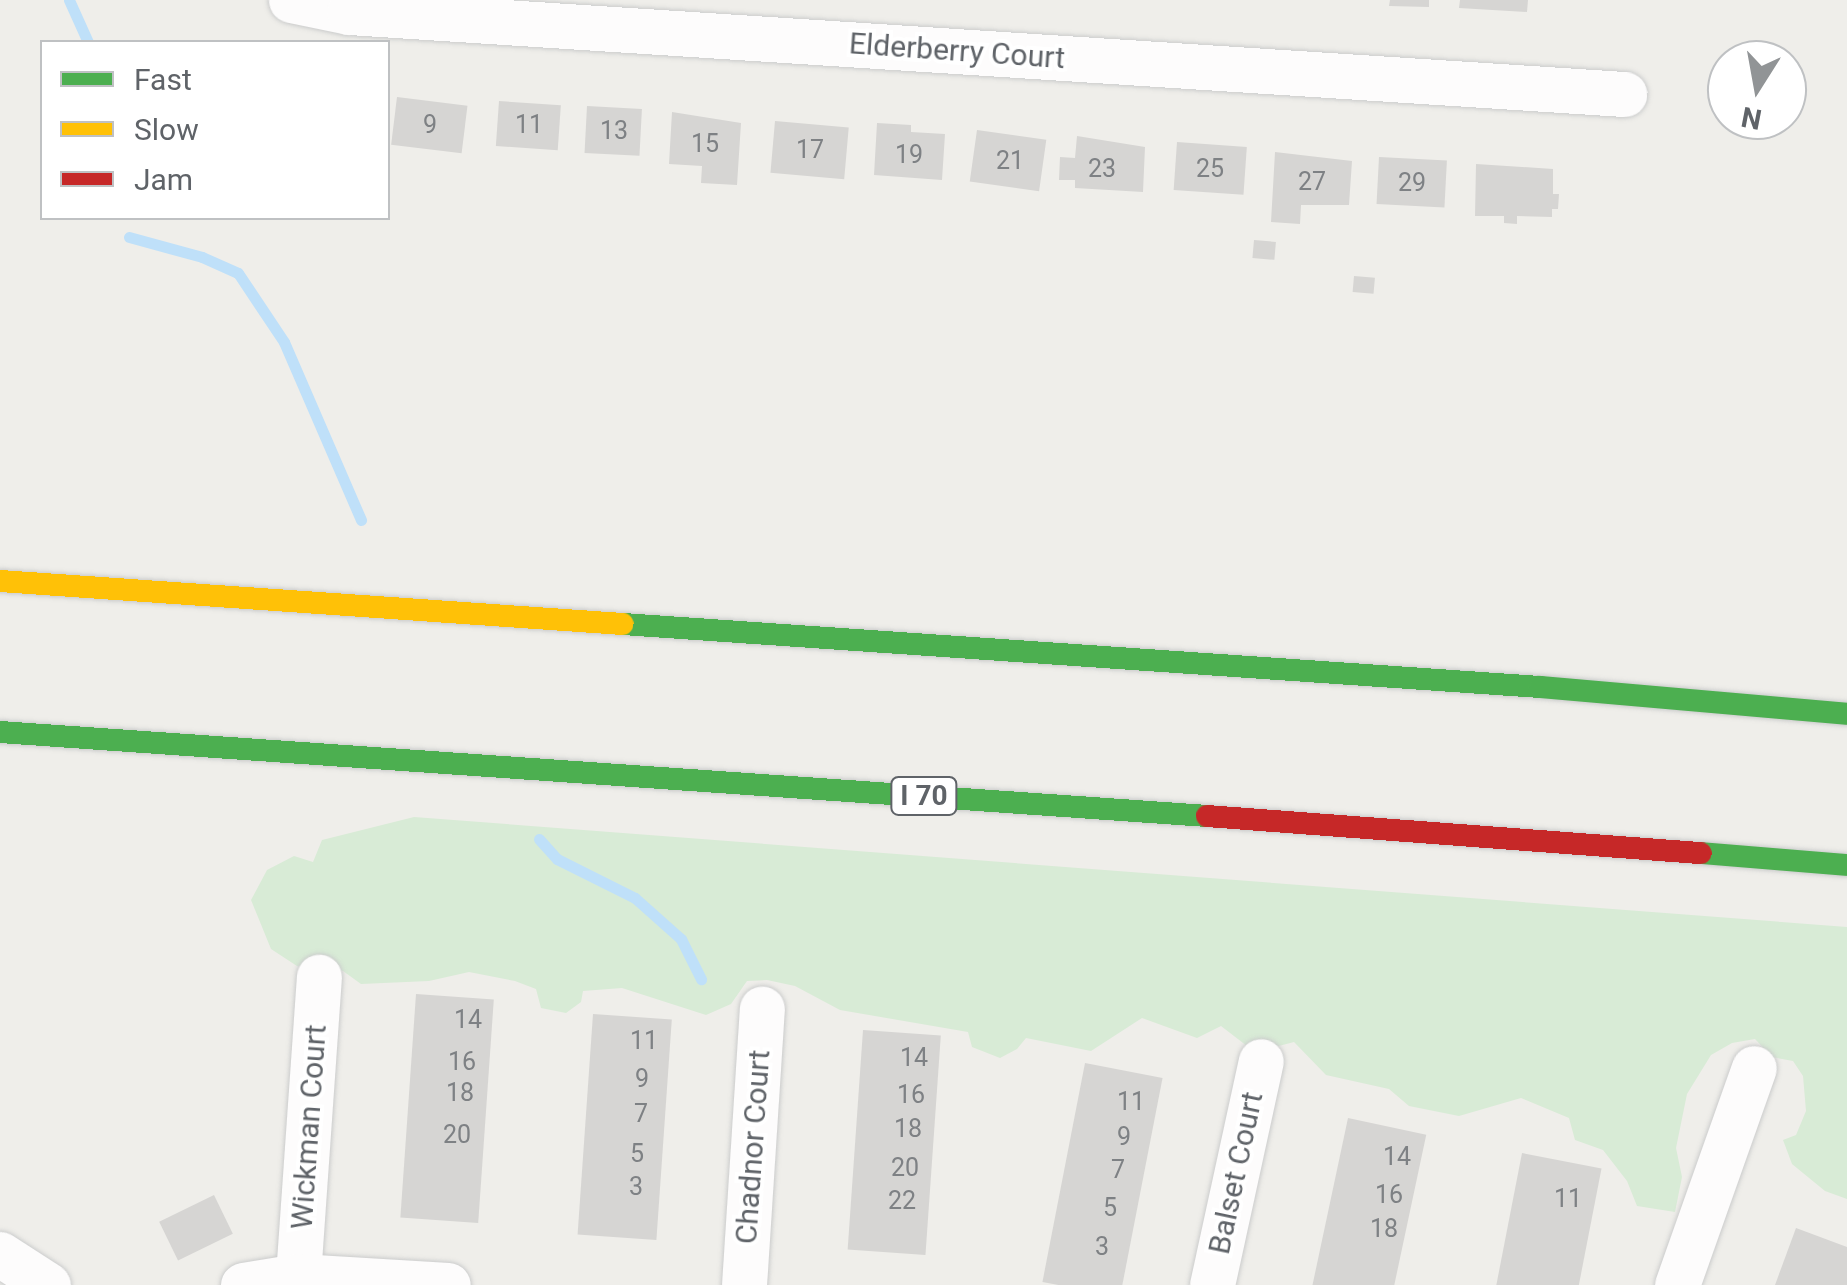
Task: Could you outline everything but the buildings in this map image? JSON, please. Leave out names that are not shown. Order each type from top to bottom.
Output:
[{"type":"highway","points":[[0,581],[1520,686],[1847,714]]},
{"type":"highway","name":"I 70","points":[[0,732],[1540,838],[1847,865]]},
{"type":"street","name":"Elderberry Court","points":[[292,0],[349,12],[1624,94]]},
{"type":"street","name":"Wickman Court","points":[[298,1276],[319,977]]},
{"type":"street","name":"Chadnor Court","points":[[744,1285],[762,1008]]},
{"type":"street","name":"Balset Court","points":[[1212,1285],[1261,1061]]},
{"type":"street","points":[[1677,1285],[1754,1068]]},
{"type":"street","points":[[0,1254],[48,1285]]},
{"type":"street","points":[[243,1285],[298,1276],[448,1285]]},
{"type":"green space","points":[[414,817],[1847,927],[1847,1199],[1825,1191],[1792,1164],[1783,1140],[1796,1135],[1806,1111],[1803,1076],[1793,1061],[1772,1057],[1755,1039],[1732,1043],[1711,1055],[1687,1094],[1676,1148],[1682,1177],[1675,1212],[1637,1206],[1627,1181],[1603,1150],[1575,1140],[1569,1118],[1521,1098],[1459,1116],[1409,1106],[1389,1089],[1326,1075],[1294,1042],[1267,1049],[1247,1046],[1221,1026],[1197,1038],[1142,1018],[1091,1051],[1026,1038],[1017,1049],[1000,1058],[972,1047],[968,1032],[840,1010],[795,986],[767,980],[747,981],[731,1004],[706,1015],[622,988],[583,991],[581,1002],[566,1013],[541,1008],[536,989],[515,981],[469,972],[429,981],[361,984],[343,971],[297,966],[271,949],[251,900],[267,870],[294,856],[313,862],[322,840]]},
{"type":"waterway","points":[[69,0],[87,40]]},
{"type":"waterway","points":[[129,237],[202,257],[238,273],[284,342],[361,520]]},
{"type":"waterway","points":[[539,839],[557,859],[635,898],[681,939],[701,979]]},
{"type":"traffic: fast","points":[[623,624],[1540,687],[1847,714]]},
{"type":"traffic: fast","points":[[0,732],[1207,816]]},
{"type":"traffic: fast","points":[[1701,853],[1847,865]]},
{"type":"traffic: slow","points":[[0,581],[623,624]]},
{"type":"traffic: jam","points":[[1207,816],[1701,853]]}]
